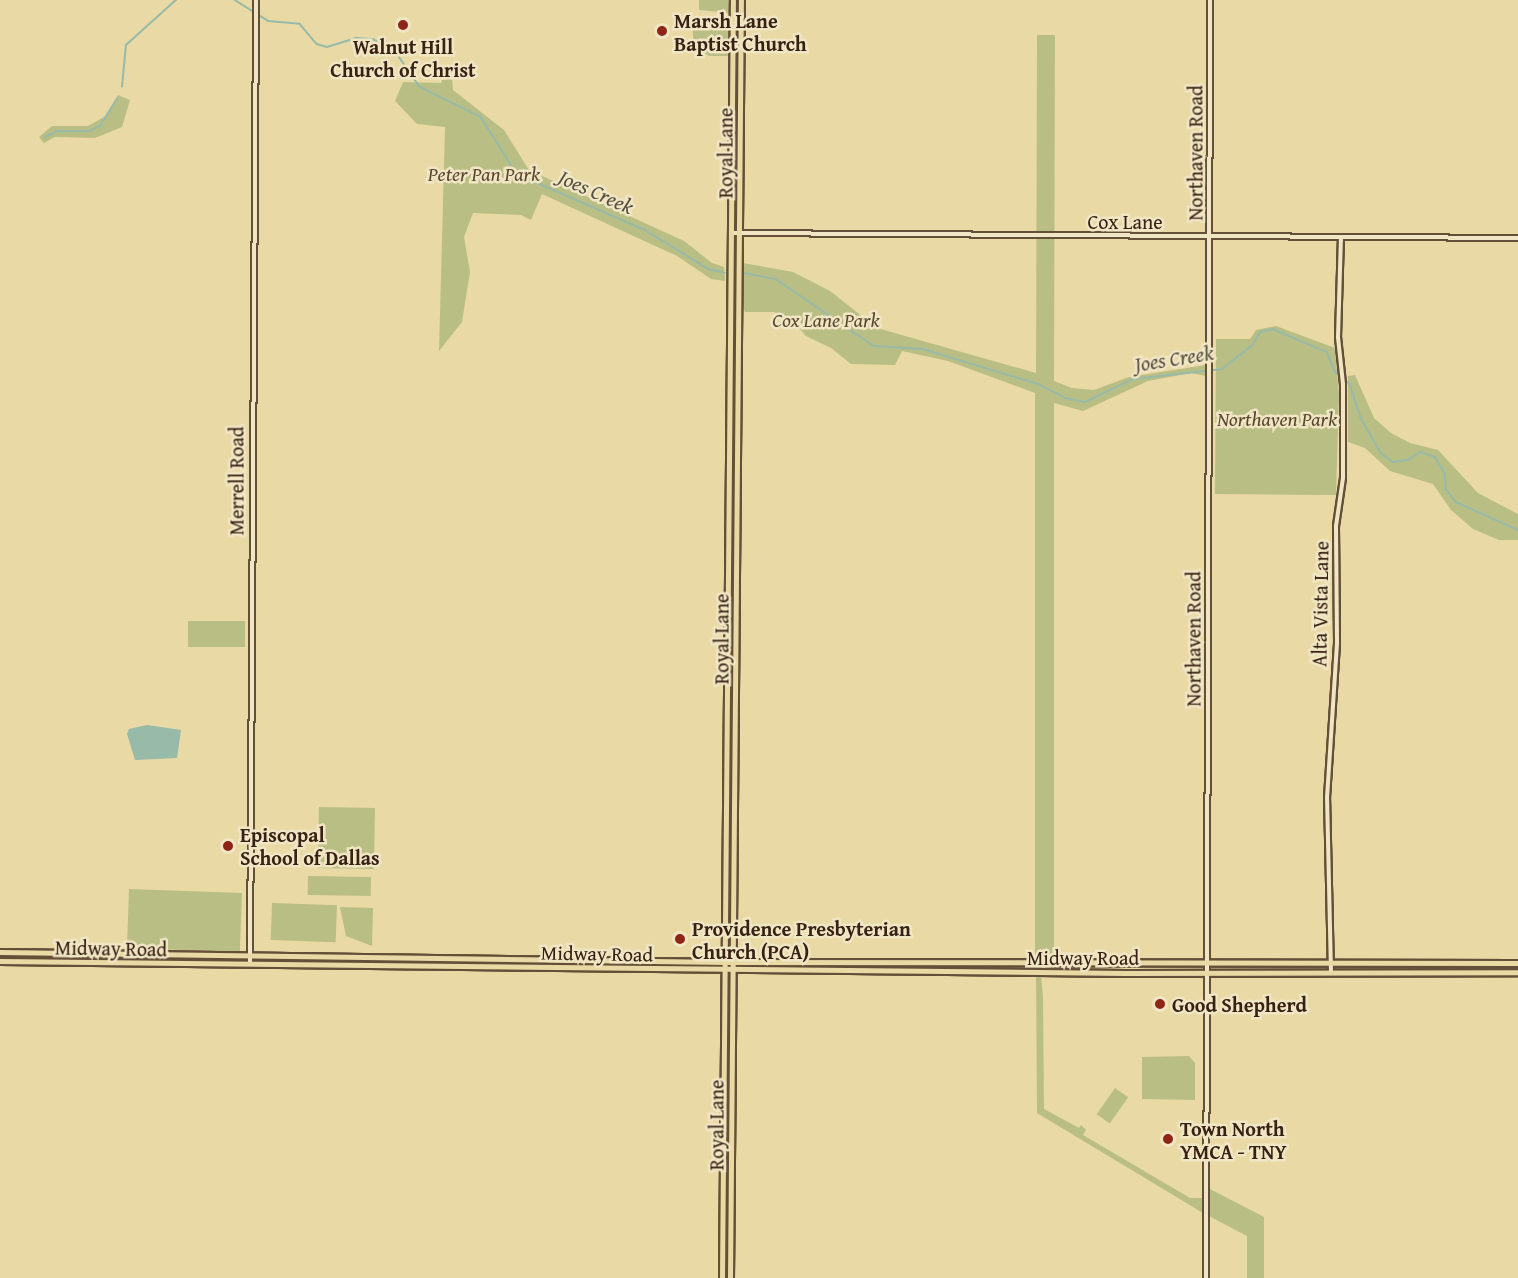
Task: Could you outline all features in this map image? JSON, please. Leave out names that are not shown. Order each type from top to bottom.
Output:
[{"type":"main road","name":"Royal Lane","points":[[722,1278],[733,0]]},
{"type":"main road","name":"Royal Lane","points":[[730,1278],[741,0]]},
{"type":"main road","points":[[733,72],[740,72]]},
{"type":"main road","points":[[731,172],[739,173]]},
{"type":"main road","points":[[726,904],[734,904]]},
{"type":"main road","name":"Midway Road","points":[[0,952],[725,962],[1518,963]]},
{"type":"main road","points":[[142,963],[143,955]]},
{"type":"main road","name":"Midway Road","points":[[0,961],[725,969],[1518,972]]},
{"type":"street","name":"Merrell Road","points":[[250,962],[256,0]]},
{"type":"street","name":"Northaven Road","points":[[1206,1278],[1205,964],[1211,236],[1210,0]]},
{"type":"street","name":"Cox Lane","points":[[731,233],[1518,238]]},
{"type":"street","name":"Alta Vista Lane","points":[[1331,972],[1327,798],[1337,642],[1336,526],[1343,478],[1343,384],[1338,337],[1341,237]]},
{"type":"green space","points":[[699,0],[730,0],[730,13],[699,10]]},
{"type":"green space","points":[[712,17],[730,19],[730,56],[709,56],[693,47],[693,20]]},
{"type":"green space","name":"Cox Lane Park","points":[[1037,35],[1055,35],[1054,381],[1072,388],[1094,390],[1129,377],[1206,365],[1206,376],[1191,373],[1148,381],[1083,411],[1054,403],[1054,959],[1035,959],[1035,393],[948,361],[902,351],[895,365],[851,364],[831,348],[806,336],[792,320],[774,312],[745,312],[742,304],[743,263],[793,272],[830,291],[877,328],[1036,373]]},
{"type":"green space","name":"Peter Pan Park","points":[[443,78],[452,78],[453,90],[504,130],[529,170],[684,241],[712,263],[724,267],[725,281],[711,279],[677,256],[542,194],[531,220],[521,215],[473,213],[464,237],[470,272],[462,322],[439,351],[445,127],[417,124],[395,101],[403,82],[441,83]]},
{"type":"green space","points":[[118,95],[130,100],[122,127],[95,138],[55,137],[44,143],[39,137],[52,126],[88,126],[106,116]]},
{"type":"green space","name":"Northaven Park","points":[[1276,326],[1335,348],[1339,394],[1336,495],[1215,494],[1216,339],[1250,339],[1256,330]]},
{"type":"green space","points":[[1355,375],[1374,418],[1391,433],[1410,443],[1438,450],[1478,493],[1518,514],[1518,540],[1499,540],[1473,529],[1451,510],[1433,484],[1390,471],[1365,448],[1348,442],[1348,376]]},
{"type":"green space","points":[[188,621],[245,621],[245,647],[188,647]]},
{"type":"green space","points":[[319,807],[375,808],[374,869],[318,868]]},
{"type":"green space","points":[[308,876],[371,877],[371,896],[308,895]]},
{"type":"green space","points":[[129,889],[242,893],[240,952],[127,948]]},
{"type":"green space","points":[[272,903],[337,905],[336,942],[271,940]]},
{"type":"green space","points":[[340,907],[373,908],[372,946],[346,936]]},
{"type":"green space","points":[[1036,976],[1041,976],[1043,997],[1044,1109],[1079,1128],[1081,1125],[1086,1130],[1083,1135],[1190,1198],[1203,1198],[1203,1213],[1037,1113]]},
{"type":"green space","points":[[1189,1056],[1195,1063],[1195,1100],[1142,1099],[1142,1057]]},
{"type":"green space","points":[[1115,1088],[1128,1097],[1110,1123],[1097,1114]]},
{"type":"green space","points":[[1208,1188],[1264,1217],[1264,1278],[1247,1278],[1247,1236],[1207,1215]]},
{"type":"shaded area","points":[[147,725],[181,730],[177,758],[135,760],[127,734],[129,729]]},
{"type":"waterway","points":[[122,87],[126,45],[176,0]]},
{"type":"waterway","name":"Joes Creek","points":[[235,0],[268,21],[300,24],[317,44],[327,47],[357,38],[373,39],[396,52],[420,87],[481,117],[517,174],[645,230],[709,269],[725,273]]},
{"type":"waterway","points":[[45,137],[58,131],[90,131],[100,126],[117,99]]},
{"type":"waterway","name":"Joes Creek","points":[[744,273],[776,279],[874,346],[923,349],[1038,384],[1065,398],[1085,402],[1133,379],[1222,369],[1253,345],[1260,332],[1273,329],[1327,352],[1335,371],[1350,384],[1361,418],[1381,453],[1393,462],[1408,460],[1420,452],[1435,457],[1445,473],[1446,489],[1456,502],[1518,530]]},
{"type":"place","name":"Walnut Hill Church of Christ","points":[[403,25]]},
{"type":"place","name":"Marsh Lane Baptist Church","points":[[662,31]]},
{"type":"place","name":"Episcopal School of Dallas","points":[[228,846]]},
{"type":"place","name":"Providence Presbyterian Church (PCA)","points":[[680,939]]},
{"type":"place","name":"Good Shepherd","points":[[1160,1004]]},
{"type":"place","name":"Town North YMCA - TNY","points":[[1168,1139]]}]
